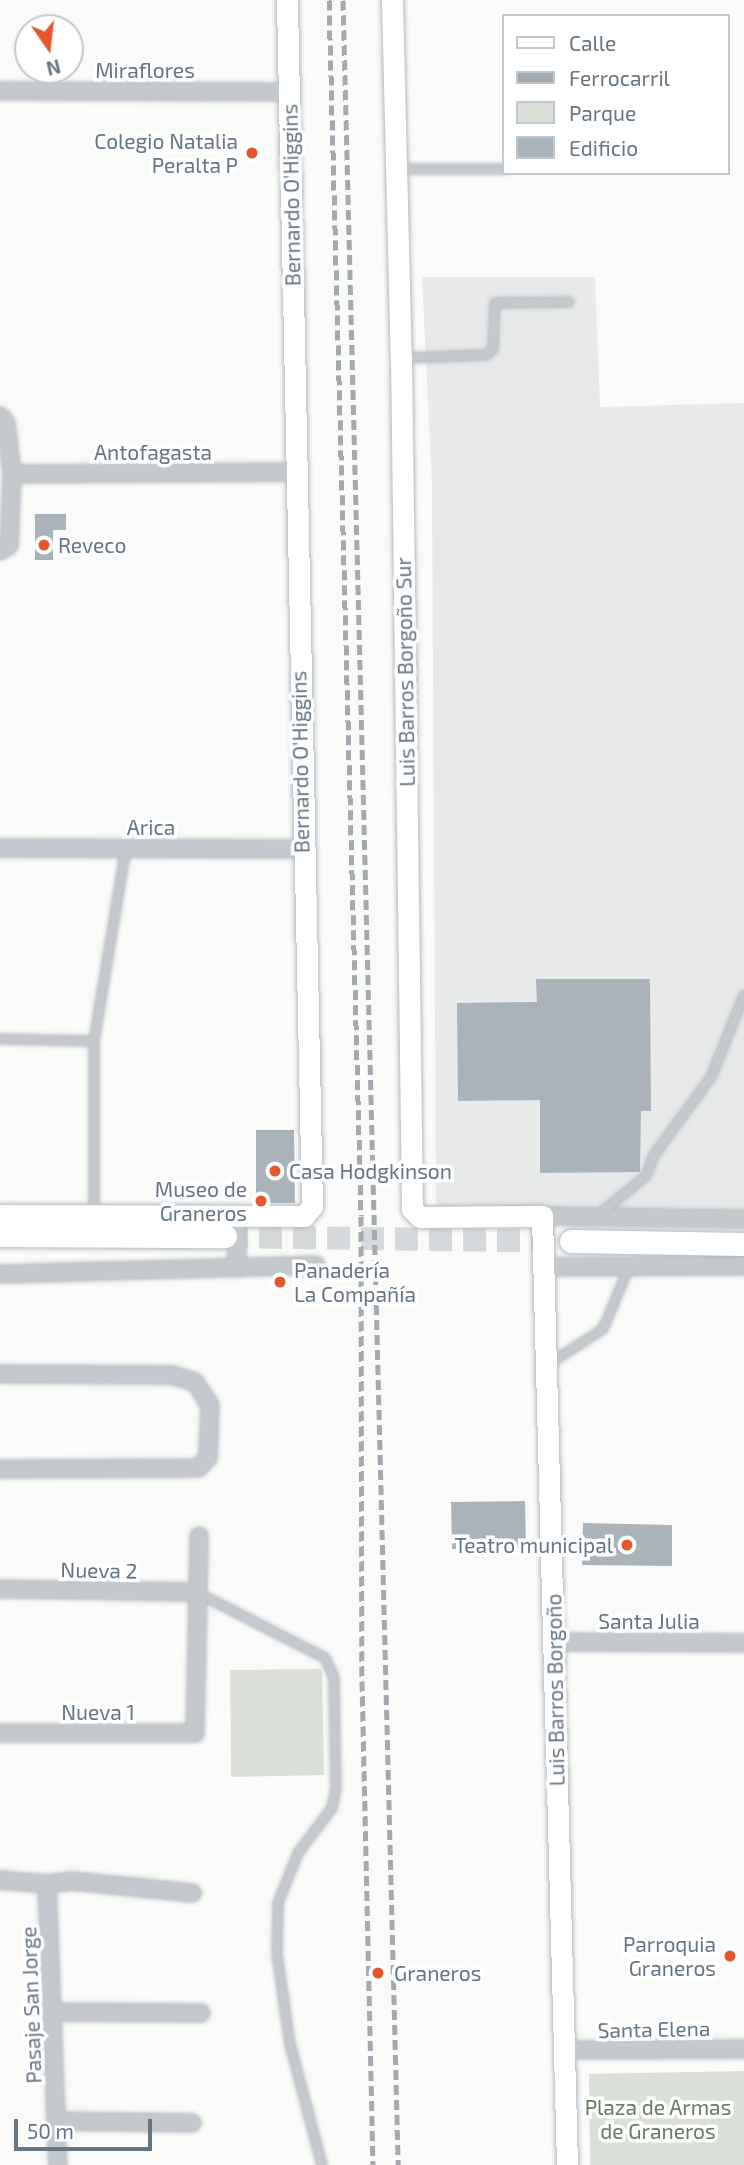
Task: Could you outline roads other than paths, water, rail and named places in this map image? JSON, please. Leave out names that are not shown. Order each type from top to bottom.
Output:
[{"type":"main road","points":[[0,1235],[225,1236]]},
{"type":"main road","points":[[571,1241],[744,1244]]},
{"type":"street","name":"Bernardo O'Higgins","points":[[0,1215],[304,1216],[312,1206],[294,472],[287,0]]},
{"type":"street","name":"Luis Barros Borgoño Sur","points":[[392,0],[401,358],[412,1209],[420,1217],[542,1216]]},
{"type":"street","name":"Miraflores","points":[[0,91],[289,92]]},
{"type":"street","points":[[0,416],[6,423],[12,474],[9,544],[0,551]]},
{"type":"street","name":"Antofagasta","points":[[12,474],[294,472]]},
{"type":"street","name":"Arica","points":[[0,848],[302,849]]},
{"type":"street","points":[[236,1215],[237,1268]]},
{"type":"street","points":[[542,1216],[744,1219]]},
{"type":"street","name":"Luis Barros Borgoño","points":[[542,1216],[567,2165]]},
{"type":"street","points":[[0,1274],[316,1265]]},
{"type":"street","points":[[544,1267],[744,1266]]},
{"type":"street","points":[[0,1374],[172,1375],[195,1382],[210,1405],[208,1458],[198,1468],[0,1469]]},
{"type":"street","points":[[197,1592],[199,1536]]},
{"type":"street","name":"Nueva 2","points":[[0,1589],[197,1592]]},
{"type":"street","name":"Nueva 1","points":[[0,1733],[195,1733],[197,1592]]},
{"type":"street","name":"Santa Julia","points":[[554,1642],[744,1643]]},
{"type":"street","points":[[0,1880],[47,1884],[65,1881],[192,1893]]},
{"type":"street","name":"Pasaje San Jorge","points":[[47,1884],[58,2165]]},
{"type":"street","points":[[53,2012],[201,2013]]},
{"type":"street","name":"Santa Elena","points":[[564,2050],[744,2049]]},
{"type":"street","points":[[57,2121],[192,2123]]},
{"type":"lane","points":[[395,169],[503,169]]},
{"type":"lane","points":[[401,358],[486,355],[494,349],[495,303],[569,302]]},
{"type":"lane","points":[[94,1214],[94,1041],[125,848]]},
{"type":"lane","points":[[596,1217],[646,1176],[654,1155],[711,1077],[744,995]]},
{"type":"lane","points":[[0,1039],[94,1041]]},
{"type":"lane","points":[[546,1366],[603,1329],[629,1267]]},
{"type":"lane","points":[[197,1592],[325,1658],[334,1677],[336,1788],[332,1808],[298,1853],[278,1903],[277,1954],[290,2044],[322,2165]]},
{"type":"tunnel","points":[[225,1236],[571,1241]]},
{"type":"railway","points":[[329,0],[361,1216],[362,1681],[373,2165]]},
{"type":"railway","points":[[343,0],[398,2165]]},
{"type":"place","name":"Colegio Natalia Peralta P","points":[[252,153]]},
{"type":"place","name":"Reveco","points":[[44,545]]},
{"type":"place","name":"Casa Hodgkinson","points":[[275,1171]]},
{"type":"place","name":"Museo de Graneros","points":[[261,1201]]},
{"type":"place","name":"Panadería La Compañía","points":[[280,1282]]},
{"type":"place","name":"Teatro municipal","points":[[627,1545]]},
{"type":"place","name":"Parroquia Graneros","points":[[730,1956]]},
{"type":"place","name":"Graneros","points":[[378,1973]]},
{"type":"park label","name":"Plaza de Armas de Graneros","points":[[658,2119]]}]
